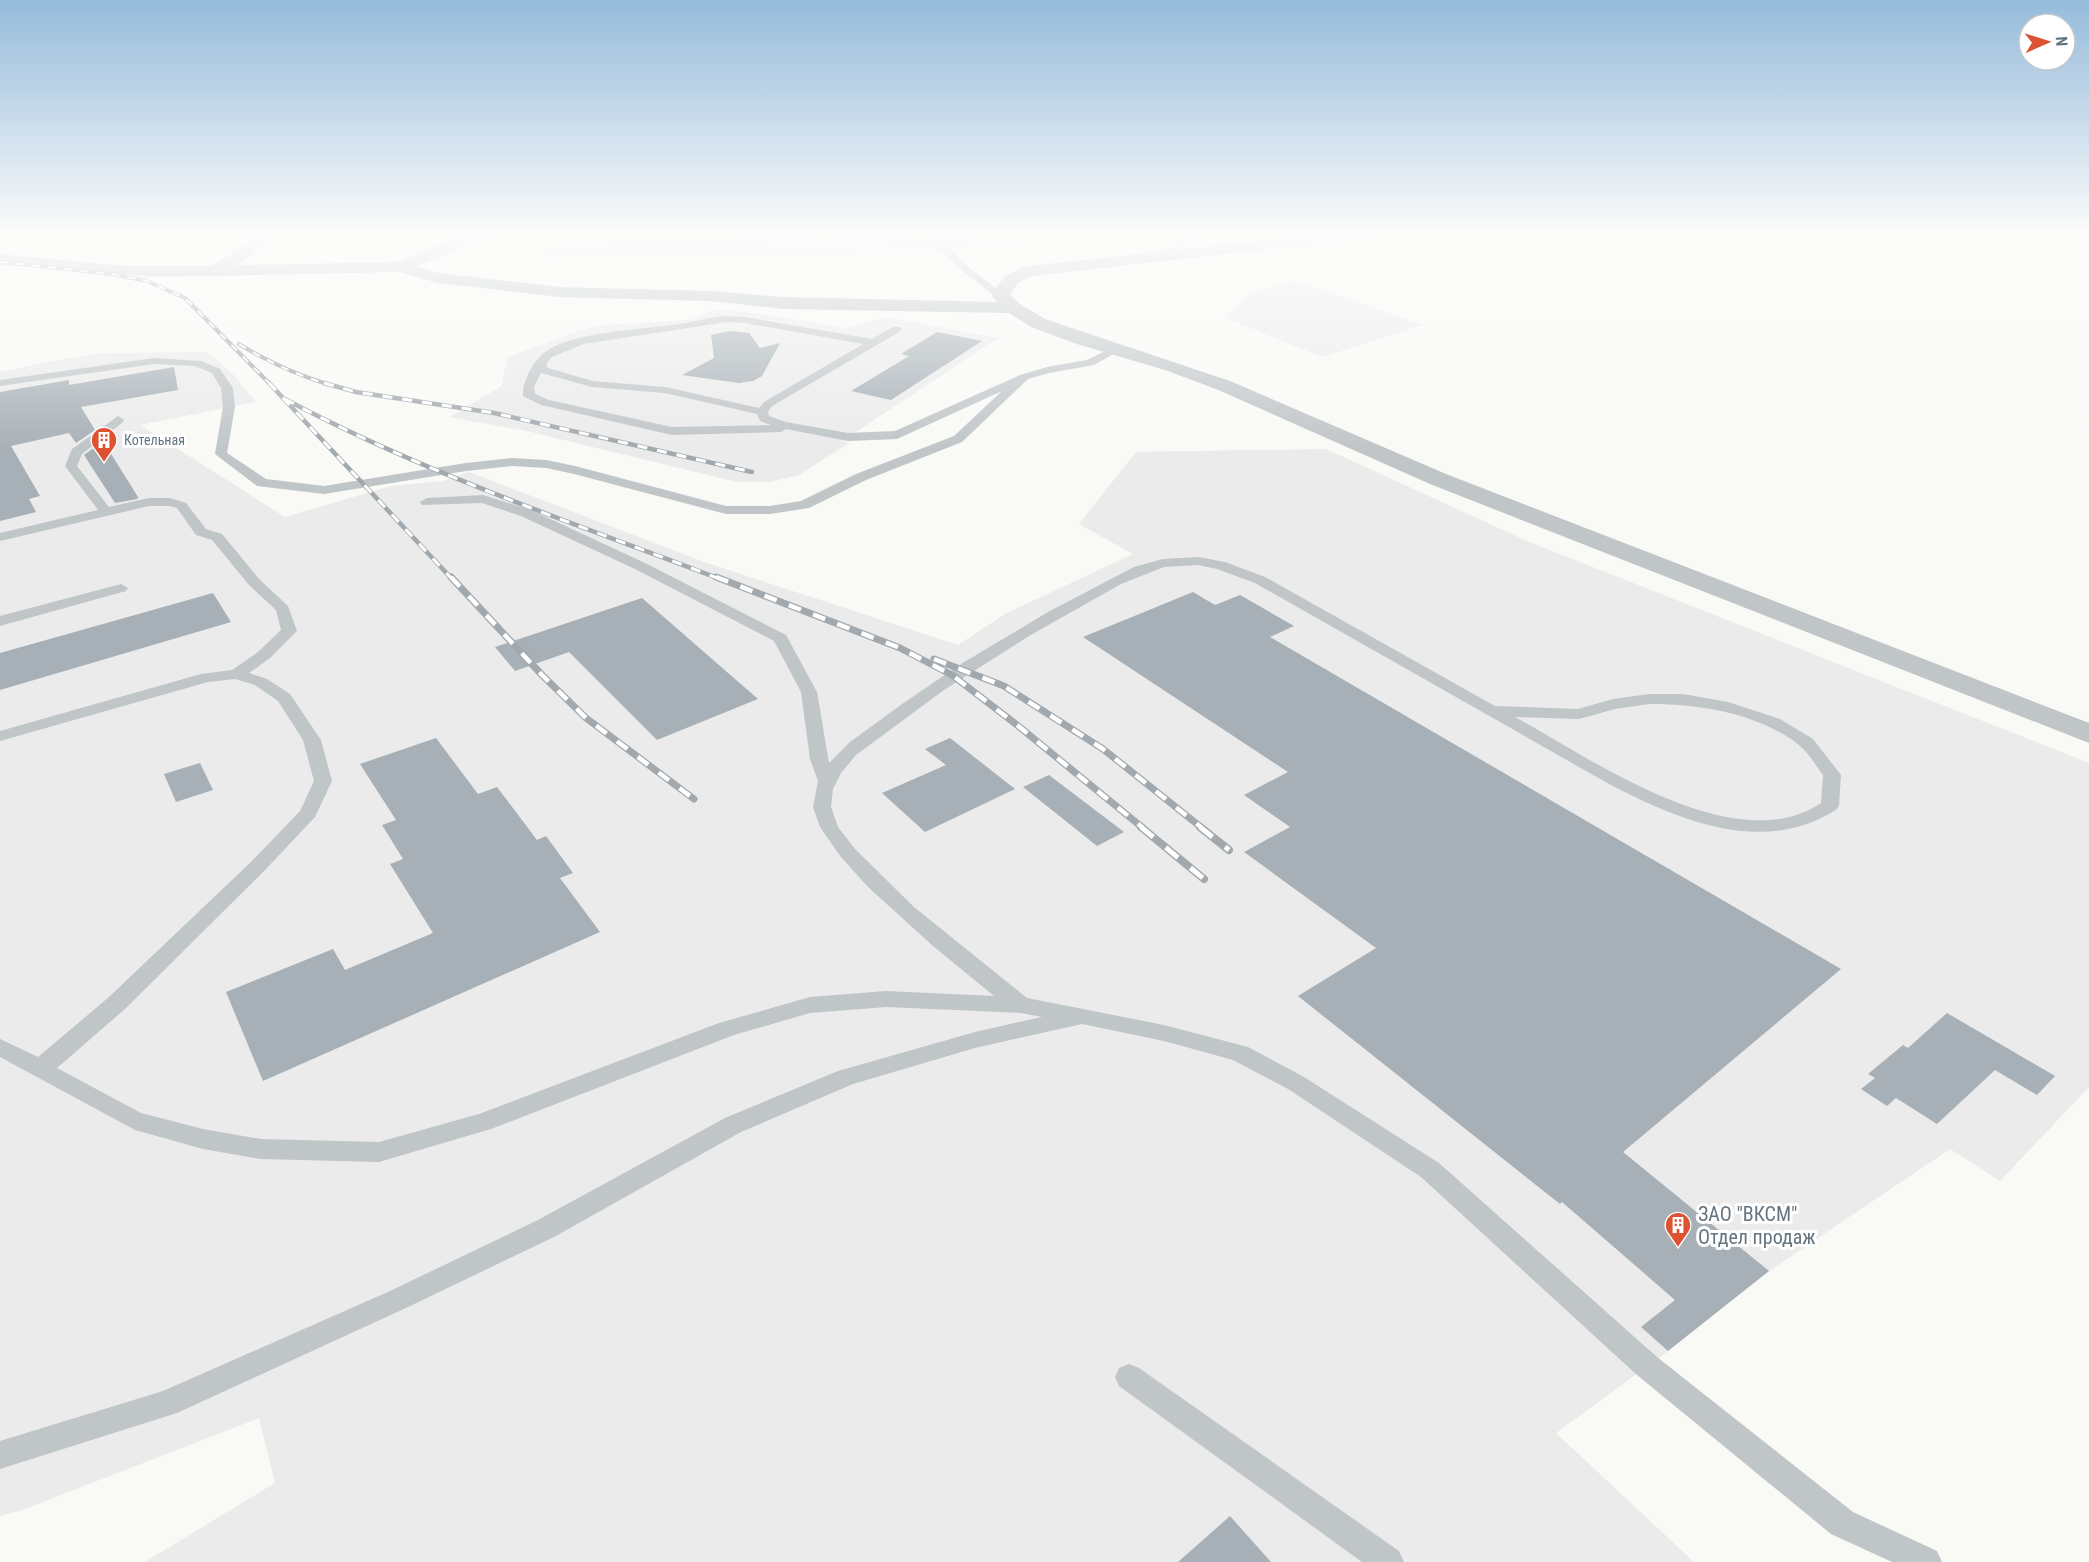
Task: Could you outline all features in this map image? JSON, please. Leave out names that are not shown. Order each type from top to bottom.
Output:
[{"type":"street","points":[[1013,306],[1038,323],[1223,385],[1438,479],[2089,734]]},
{"type":"lane","points":[[800,428],[672,431],[566,408],[530,396],[528,387],[542,358],[551,352],[591,339],[681,327],[719,319],[745,320],[874,343]]},
{"type":"lane","points":[[762,412],[768,404],[897,329]]},
{"type":"lane","points":[[762,412],[764,418],[800,428],[848,436],[897,435],[1024,377],[1047,370],[1090,363],[1117,349]]},
{"type":"lane","points":[[2,383],[122,365],[154,362],[197,363],[216,371],[227,388],[229,407],[221,454],[262,483],[324,490],[466,467],[512,462],[546,464],[726,510],[759,510],[804,505],[861,477],[958,439],[1024,377]]},
{"type":"lane","points":[[540,364],[544,370],[592,384],[665,390],[762,412]]},
{"type":"lane","points":[[566,408],[609,386]]},
{"type":"lane","points":[[106,512],[71,466],[76,452],[118,420]]},
{"type":"lane","points":[[427,502],[483,499],[526,513],[640,566],[780,638],[809,692],[819,759],[826,779],[821,808],[829,830],[869,877],[961,960],[1021,1005]]},
{"type":"lane","points":[[0,537],[149,502],[173,500],[182,504],[201,532],[217,537],[254,582],[283,609],[289,631],[264,654],[236,674]]},
{"type":"lane","points":[[826,779],[850,750],[952,675],[1039,622],[1135,571],[1177,561],[1208,561],[1245,572],[1493,711],[1667,806],[1723,822],[1760,826],[1807,820],[1830,805],[1832,775],[1807,743],[1773,723],[1728,707],[1683,699],[1648,699],[1613,704],[1579,714],[1493,711]]},
{"type":"lane","points":[[0,621],[121,588]]},
{"type":"lane","points":[[0,736],[207,677],[236,674],[261,682],[284,698],[312,740],[323,781],[308,813],[259,865],[117,1003],[40,1069]]},
{"type":"lane","points":[[0,1047],[135,1121],[203,1139],[261,1149],[379,1152],[483,1122],[727,1029],[810,1005],[886,999],[1021,1005],[1164,1032],[1240,1053],[1296,1083],[1430,1170],[1647,1366],[1842,1523],[1926,1562]]},
{"type":"lane","points":[[0,1455],[167,1402],[399,1299],[545,1229],[733,1125],[846,1077],[975,1041],[1082,1016]]},
{"type":"lane","points":[[1129,1377],[1388,1562]]},
{"type":"shaded area","points":[[1237,306],[1368,306],[1423,325],[1322,357],[1226,318]]},
{"type":"shaded area","points":[[714,309],[768,315],[844,328],[886,317],[998,338],[842,441],[849,443],[799,475],[769,482],[737,482],[527,431],[449,417],[502,386],[507,357],[592,326],[689,320]]},
{"type":"shaded area","points":[[104,353],[208,353],[234,375],[256,402],[140,425],[285,517],[391,486],[443,481],[469,472],[704,562],[958,645],[1005,614],[1133,554],[1079,524],[1136,452],[1326,449],[1527,541],[2089,763],[2089,1087],[2000,1181],[1950,1149],[1769,1271],[1668,1351],[1556,1433],[1694,1562],[145,1562],[275,1483],[259,1418],[22,1510],[0,1516],[0,372]]},
{"type":"building","points":[[730,331],[749,333],[760,348],[780,343],[762,376],[753,381],[739,383],[682,375],[714,358],[711,335]]},
{"type":"building","points":[[937,332],[982,341],[891,400],[851,391],[909,356],[901,354]]},
{"type":"building","points":[[174,367],[178,390],[81,407],[95,430],[76,443],[69,433],[11,446],[40,496],[29,499],[36,512],[0,521],[0,392],[69,380],[69,385]]},
{"type":"building","points":[[103,441],[138,497],[137,499],[115,503],[84,455]]},
{"type":"building","points":[[1193,592],[1215,605],[1240,595],[1294,626],[1270,637],[1841,969],[1623,1152],[1769,1271],[1668,1351],[1641,1327],[1675,1300],[1562,1202],[1560,1204],[1298,996],[1376,948],[1244,852],[1290,827],[1244,795],[1288,772],[1083,637]]},
{"type":"building","points":[[213,593],[231,622],[0,690],[0,653]]},
{"type":"building","points":[[642,598],[758,699],[657,740],[569,652],[515,671],[495,647]]},
{"type":"building","points":[[436,738],[478,794],[497,787],[537,840],[546,836],[573,873],[560,878],[600,932],[263,1081],[226,992],[333,949],[345,970],[433,933],[390,864],[403,859],[382,825],[396,820],[360,764]]},
{"type":"building","points":[[950,738],[1015,789],[925,832],[882,793],[946,765],[925,749]]},
{"type":"building","points":[[200,763],[213,790],[176,802],[164,774]]},
{"type":"building","points":[[1049,775],[1124,832],[1097,846],[1023,787]]},
{"type":"building","points":[[1947,1013],[2055,1076],[2037,1095],[1995,1070],[1937,1124],[1896,1098],[1887,1106],[1861,1089],[1875,1078],[1868,1074],[1903,1045],[1908,1048]]},
{"type":"building","points":[[1230,1516],[1271,1562],[1178,1562]]},
{"type":"railway","points":[[193,306],[271,385]]},
{"type":"railway","points":[[239,344],[283,368],[324,383]]},
{"type":"railway","points":[[269,383],[452,579]]},
{"type":"railway","points":[[324,383],[356,392],[494,413],[752,472]]},
{"type":"railway","points":[[324,383],[330,385]]},
{"type":"railway","points":[[285,399],[337,426],[445,474],[720,579]]},
{"type":"railway","points":[[451,577],[542,675],[586,718],[694,799]]},
{"type":"railway","points":[[716,577],[900,648],[952,675],[1143,828]]},
{"type":"railway","points":[[934,659],[1004,686],[1103,749],[1202,828]]},
{"type":"railway","points":[[1141,827],[1204,879]]},
{"type":"railway","points":[[1200,827],[1229,850]]},
{"type":"place","name":"Котельная","points":[[104,463]]},
{"type":"place","name":"ЗАО \"ВКСМ\" Отдел продаж","points":[[1678,1248]]}]
